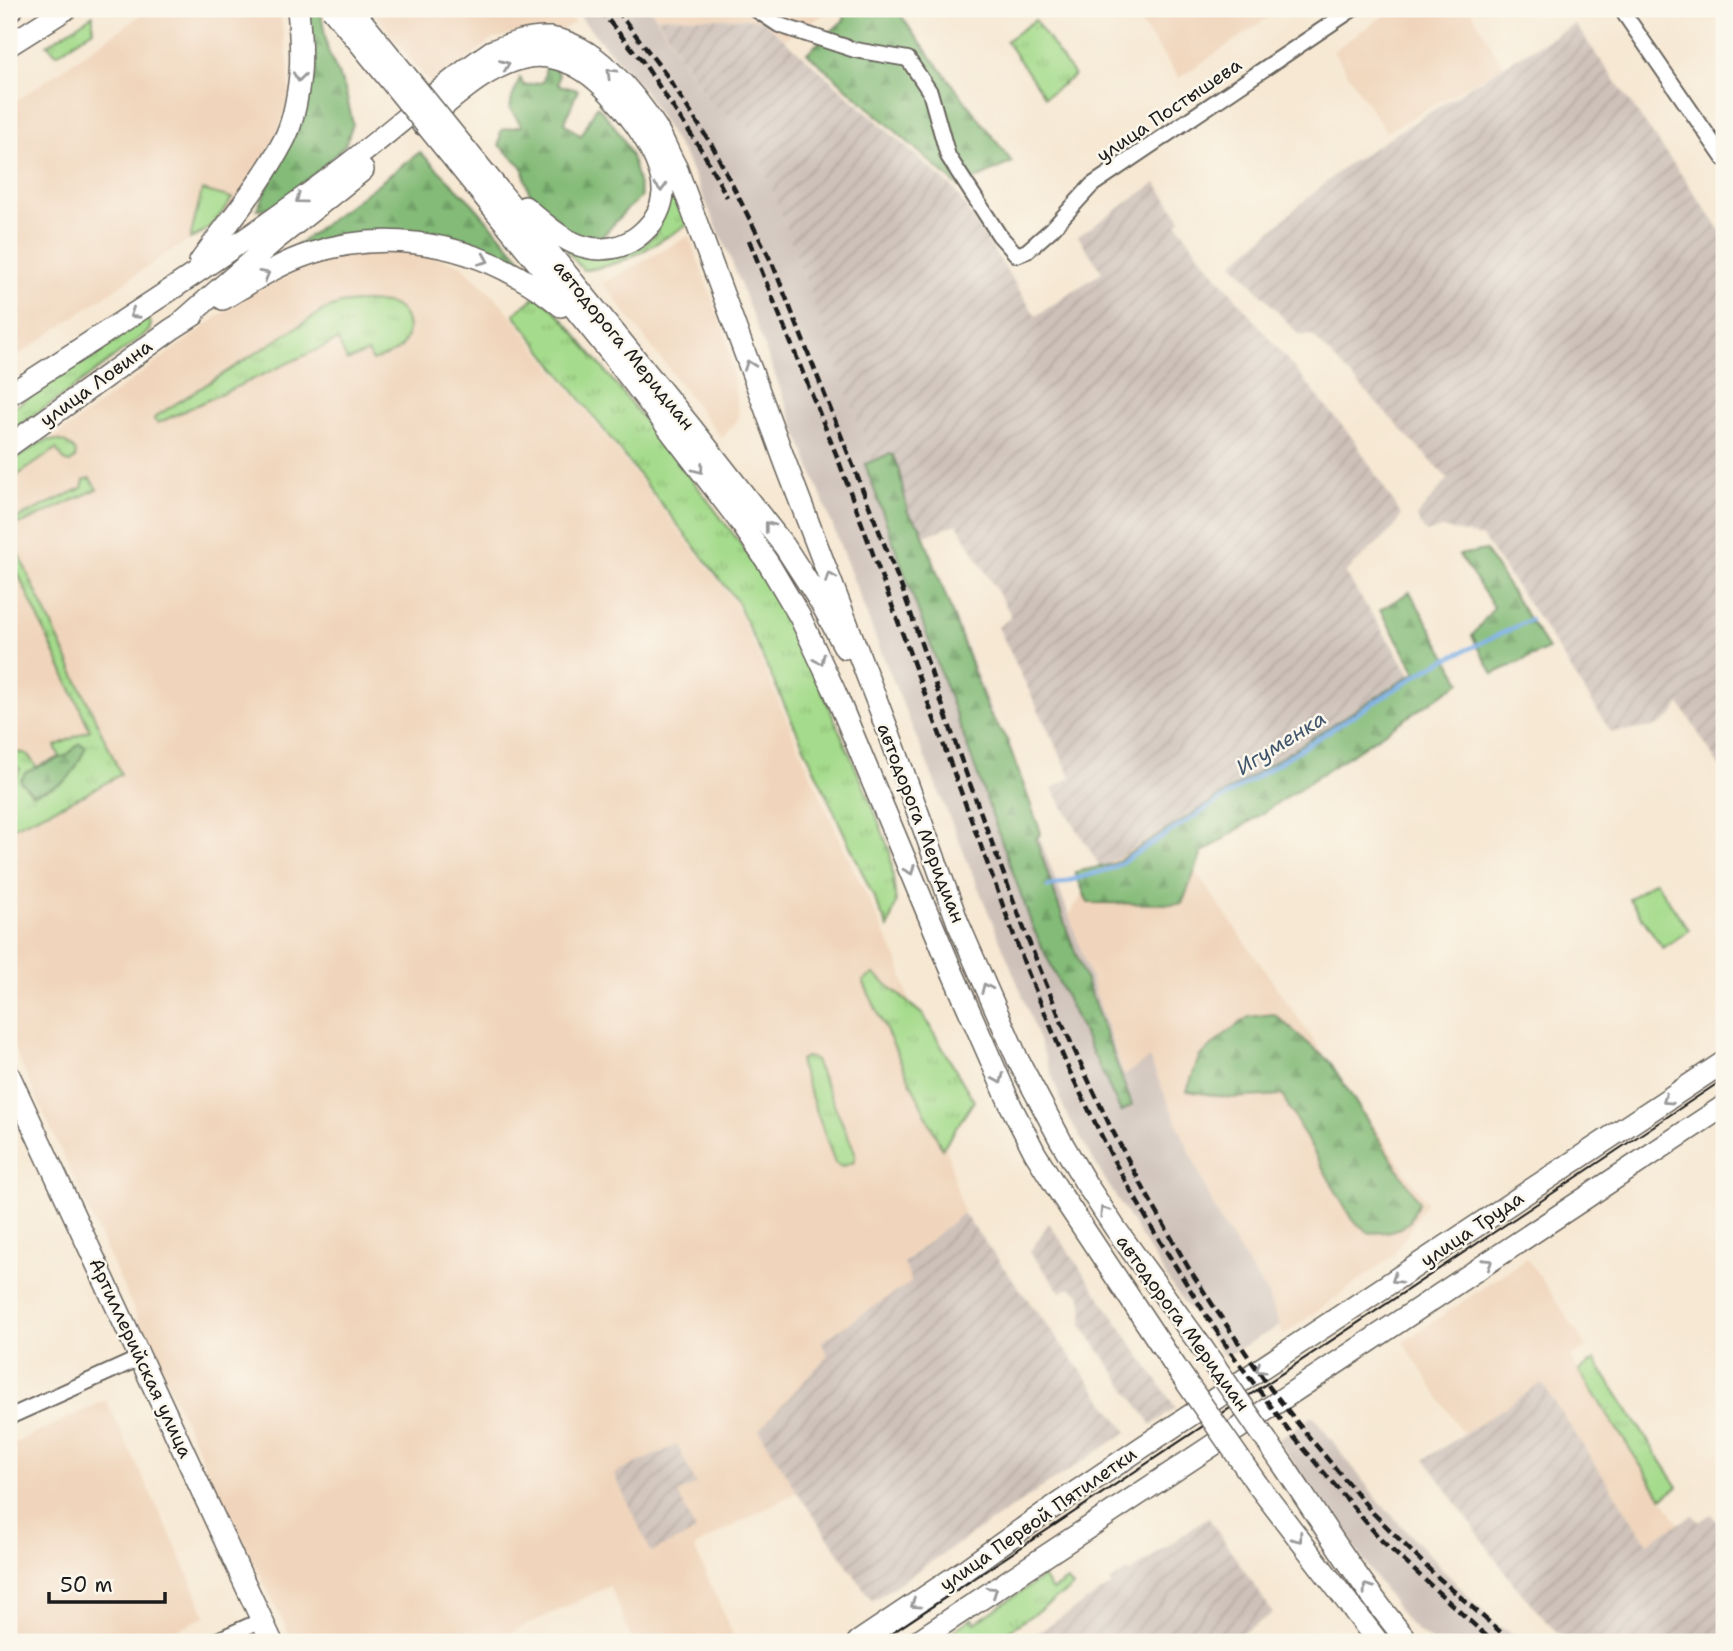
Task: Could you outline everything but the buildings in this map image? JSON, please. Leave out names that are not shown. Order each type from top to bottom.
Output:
[{"type":"main road","points":[[9,45],[66,9]]},
{"type":"main road","points":[[191,276],[249,198],[284,140],[300,74],[298,9]]},
{"type":"main road","name":"автодорога Меридиан","points":[[332,9],[682,416],[785,547],[821,603],[889,733],[958,923],[1018,1060],[1061,1141],[1100,1205],[1284,1466],[1344,1556],[1408,1642]]},
{"type":"main road","name":"автодорога Меридиан","points":[[352,9],[741,523],[770,566],[800,617],[835,692],[951,969],[1011,1106],[1035,1153],[1173,1363],[1257,1484],[1378,1642]]},
{"type":"main road","points":[[9,395],[159,298],[339,172],[492,51],[521,40],[549,38],[572,44],[594,56],[634,98],[657,129],[676,167],[889,733]]},
{"type":"main road","points":[[178,325],[275,240],[487,72],[522,58],[549,56],[584,71],[604,88],[649,143],[659,167],[663,192],[658,212],[635,240],[617,248],[593,249],[558,235],[462,157]]},
{"type":"main road","points":[[178,325],[282,265],[307,255],[329,248],[371,241],[409,242],[460,251],[504,269],[547,293],[613,356]]},
{"type":"main road","points":[[159,298],[178,325]]},
{"type":"main road","name":"улица Ловина","points":[[9,446],[178,325]]},
{"type":"main road","name":"улица Труда","points":[[1219,1397],[1724,1062]]},
{"type":"main road","name":"Артиллерийская улица","points":[[9,1075],[272,1642]]},
{"type":"main road","name":"улица Труда","points":[[1239,1428],[1724,1106]]},
{"type":"main road","name":"улица Первой Пятилетки","points":[[858,1642],[1064,1499],[1219,1397]]},
{"type":"main road","name":"улица Первой Пятилетки","points":[[916,1642],[1239,1428]]},
{"type":"street","name":"улица Постышева","points":[[755,9],[779,25],[855,50],[908,59],[930,92],[948,156],[999,235],[1017,256],[1027,251],[1052,229],[1092,186],[1353,9]]},
{"type":"street","points":[[1621,9],[1724,159]]},
{"type":"street","points":[[9,1417],[140,1358]]},
{"type":"street","points":[[213,1642],[262,1620]]},
{"type":"shaded area","points":[[150,9],[280,9],[289,71],[289,93],[279,133],[232,214],[166,254],[9,362],[9,106]]},
{"type":"shaded area","points":[[370,9],[563,9],[576,22],[559,32],[531,30],[491,40],[434,88]]},
{"type":"shaded area","points":[[573,9],[651,9],[711,107],[747,124],[903,543],[924,536],[1069,915],[1124,1076],[1149,1058],[1219,1219],[1267,1294],[1284,1335],[1279,1326],[1225,1357],[1174,1289],[1065,1111],[1020,989],[876,639],[728,252],[688,162],[645,92]]},
{"type":"shaded area","points":[[651,9],[833,9],[785,39],[761,19],[657,17]]},
{"type":"shaded area","points":[[1131,9],[1281,9],[1179,78]]},
{"type":"shaded area","points":[[1393,9],[1470,9],[1503,66],[1386,132],[1333,51]]},
{"type":"shaded area","points":[[657,17],[761,19],[954,189],[1036,316],[1102,272],[1078,236],[1156,183],[1181,219],[1177,223],[1200,255],[1354,440],[1401,515],[1395,527],[1345,573],[1413,678],[1101,868],[1052,789],[1071,777],[998,627],[1012,617],[957,524],[903,544],[747,124],[711,107]]},
{"type":"shaded area","points":[[1575,24],[1724,235],[1724,772],[1680,704],[1673,715],[1656,727],[1611,732],[1482,537],[1442,528],[1426,533],[1416,517],[1448,479],[1312,335],[1299,335],[1233,263],[1345,166]]},
{"type":"shaded area","points":[[689,236],[727,339],[739,417],[722,439],[603,283]]},
{"type":"shaded area","points":[[375,252],[419,253],[460,264],[503,305],[735,603],[845,851],[899,963],[963,1213],[904,1261],[912,1282],[821,1342],[829,1355],[760,1430],[797,1492],[694,1547],[736,1642],[633,1642],[610,1586],[491,1642],[293,1642],[210,1476],[9,1038],[9,471],[246,296],[301,269],[339,257]]},
{"type":"shaded area","points":[[1165,828],[1427,1202],[1393,1256],[1284,1335],[1267,1294],[1219,1219],[1149,1058],[1125,1077],[1069,915],[1101,868]]},
{"type":"shaded area","points":[[963,1213],[1127,1432],[872,1601],[797,1492],[759,1430],[828,1355],[821,1342],[911,1282],[904,1262]]},
{"type":"shaded area","points":[[1049,1223],[1176,1408],[1152,1425],[1082,1326],[1084,1309],[1080,1294],[1070,1287],[1061,1292],[1030,1252]]},
{"type":"shaded area","points":[[1527,1258],[1587,1347],[1570,1358],[1679,1524],[1647,1544],[1542,1384],[1463,1434],[1403,1342]]},
{"type":"shaded area","points":[[1542,1383],[1647,1543],[1693,1515],[1699,1522],[1711,1514],[1724,1531],[1724,1642],[1568,1642],[1512,1582],[1425,1459]]},
{"type":"shaded area","points":[[106,1400],[206,1616],[150,1642],[9,1642],[9,1446]]},
{"type":"shaded area","points":[[1313,1416],[1381,1504],[1492,1621],[1523,1642],[1432,1642],[1408,1623],[1277,1440]]},
{"type":"shaded area","points":[[677,1445],[696,1484],[678,1493],[696,1532],[651,1552],[614,1474]]},
{"type":"shaded area","points":[[1208,1517],[1273,1613],[1235,1638],[1237,1642],[1023,1642],[1112,1585],[1110,1582],[1114,1579],[1128,1571],[1129,1573]]},
{"type":"green space","points":[[308,9],[318,9],[321,13],[328,51],[345,89],[353,124],[345,145],[322,168],[273,207],[257,209],[298,127],[310,51]]},
{"type":"green space","points":[[841,9],[897,9],[1012,162],[959,187],[807,53],[845,19]]},
{"type":"green space","points":[[93,15],[93,30],[57,54],[47,45]]},
{"type":"green space","points":[[1035,20],[1074,76],[1045,97],[1006,41]]},
{"type":"green space","points":[[546,67],[554,67],[559,75],[558,85],[578,90],[564,123],[581,136],[597,106],[622,137],[632,158],[641,197],[603,236],[573,235],[529,192],[522,166],[499,145],[501,130],[522,126],[510,109],[520,78],[524,86],[543,82]]},
{"type":"green space","points":[[420,152],[472,203],[537,277],[512,261],[483,249],[453,239],[423,234],[284,255]]},
{"type":"green space","points":[[669,171],[689,224],[626,259],[583,270],[566,250],[635,249],[657,232]]},
{"type":"green space","points":[[202,190],[232,198],[214,222],[190,239]]},
{"type":"green space","points":[[537,296],[553,308],[569,326],[694,482],[749,555],[795,629],[890,852],[896,903],[888,928],[736,600],[514,314]]},
{"type":"green space","points":[[357,302],[386,303],[402,312],[406,318],[408,332],[398,350],[372,361],[368,352],[347,361],[338,340],[158,423],[154,420],[324,310]]},
{"type":"green space","points":[[147,318],[151,324],[149,331],[9,432],[9,411],[141,319]]},
{"type":"green space","points":[[49,440],[61,441],[70,446],[76,452],[75,459],[70,463],[66,462],[56,449],[9,481],[9,464]]},
{"type":"green space","points":[[889,454],[893,455],[899,471],[908,513],[920,526],[988,711],[1007,740],[1041,833],[1036,839],[1132,1105],[1121,1112],[1033,928],[865,464]]},
{"type":"green space","points":[[90,478],[97,489],[24,523],[9,524],[82,488],[84,480]]},
{"type":"green space","points":[[9,538],[121,774],[84,795],[9,829],[9,790],[20,769],[9,762],[11,755],[20,752],[27,754],[36,767],[60,757],[55,746],[90,730],[9,554]]},
{"type":"green space","points":[[1485,550],[1548,649],[1493,674],[1472,636],[1494,607],[1459,555]]},
{"type":"green space","points":[[1410,592],[1461,682],[1202,853],[1182,904],[1088,903],[1075,872],[1113,864],[1416,672],[1380,610]]},
{"type":"green space","points":[[80,743],[86,747],[72,774],[62,783],[33,794],[20,781],[26,772],[67,755]]},
{"type":"green space","points":[[1655,881],[1689,930],[1663,948],[1629,899]]},
{"type":"green space","points":[[874,974],[923,1015],[974,1101],[942,1149],[863,981]]},
{"type":"green space","points":[[1274,1014],[1330,1062],[1419,1202],[1410,1221],[1401,1228],[1370,1233],[1352,1220],[1282,1095],[1231,1098],[1187,1091],[1199,1057],[1249,1017]]},
{"type":"green space","points":[[805,1057],[815,1061],[855,1152],[854,1162],[842,1167],[835,1163],[800,1065],[800,1060]]},
{"type":"green space","points":[[1595,1360],[1678,1487],[1662,1498],[1579,1371]]},
{"type":"green space","points":[[1043,1577],[1052,1590],[1067,1580],[1073,1587],[992,1642],[936,1642],[972,1618],[975,1623]]},
{"type":"waterway","name":"Игуменка","points":[[1048,887],[1113,868],[1430,667],[1530,620]]},
{"type":"tram line","points":[[879,1642],[1724,1079]]},
{"type":"railway","points":[[599,9],[643,62],[704,154],[727,197]]},
{"type":"railway","points":[[616,9],[667,76],[713,147],[773,265],[903,591],[963,765],[1027,937],[1085,1073],[1147,1195],[1214,1307],[1270,1388],[1304,1431],[1373,1513],[1433,1573],[1512,1642]]},
{"type":"railway","points":[[749,240],[838,459],[1026,968],[1068,1068],[1114,1161],[1204,1312],[1293,1436],[1382,1541],[1493,1642]]}]
